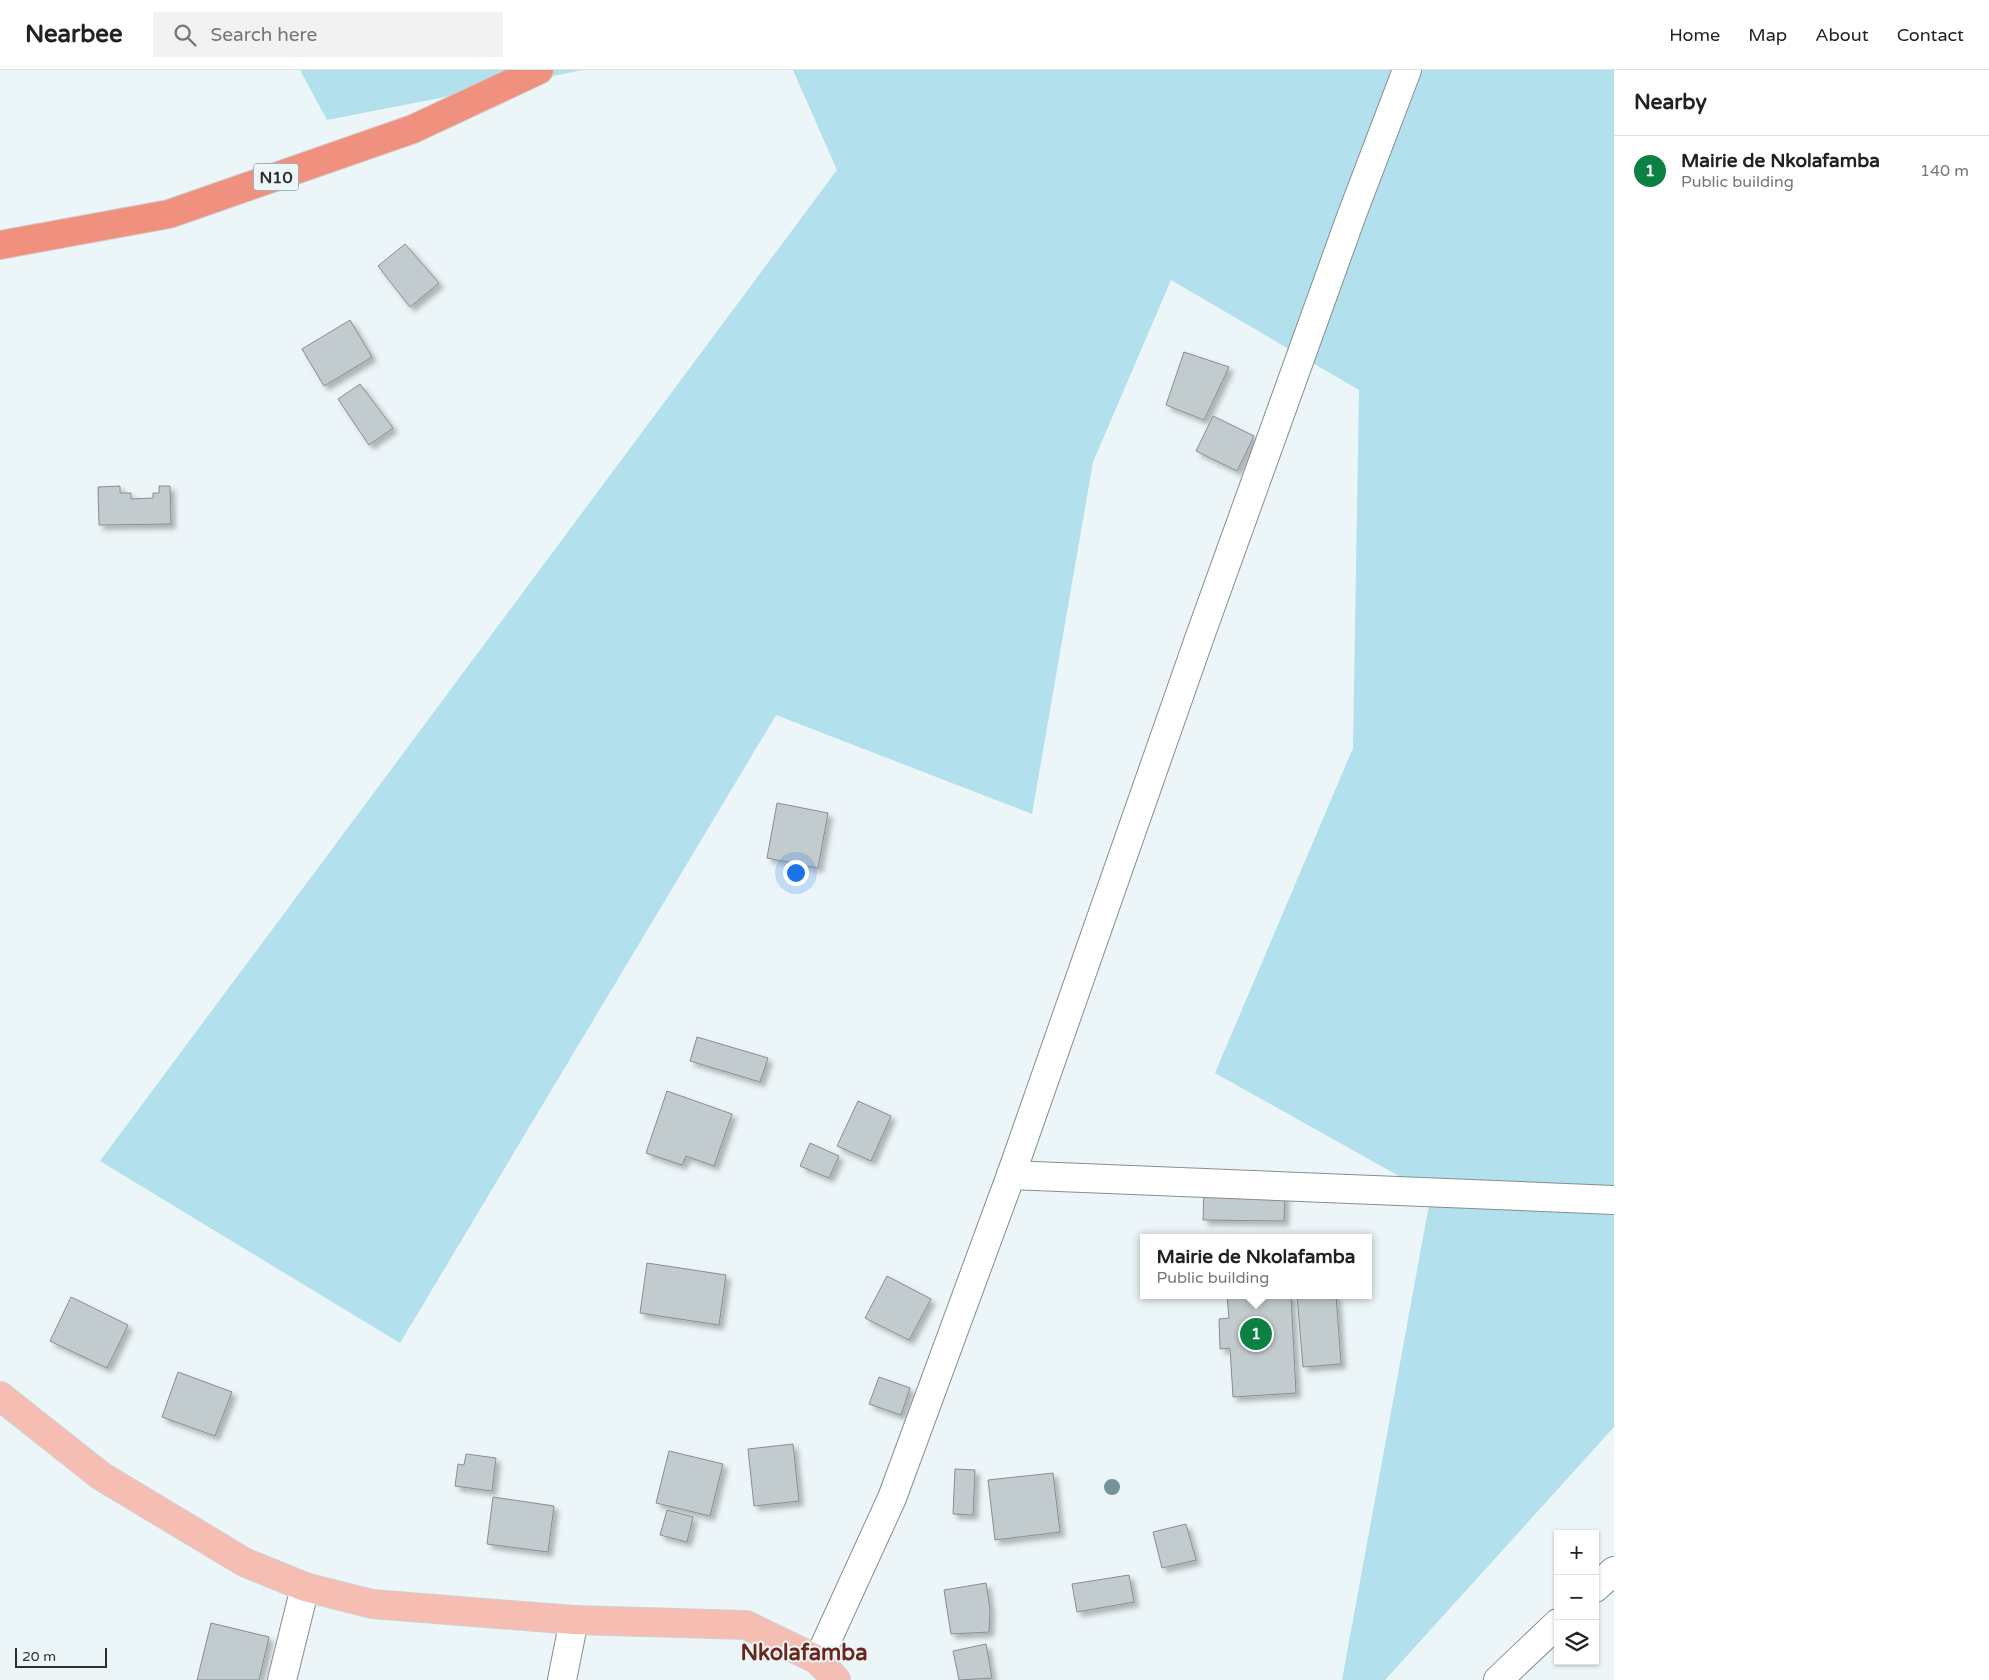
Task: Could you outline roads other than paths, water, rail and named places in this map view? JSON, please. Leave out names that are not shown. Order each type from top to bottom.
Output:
[{"type":"highway","name":"N10","points":[[0,246],[169,214],[413,129],[539,70]]},
{"type":"main road","points":[[0,1396],[100,1476],[244,1562],[305,1587],[372,1604],[574,1620],[746,1626],[818,1660],[836,1680]]},
{"type":"street","points":[[818,1660],[892,1498],[1011,1175],[1199,639],[1344,236],[1407,70]]},
{"type":"street","points":[[1011,1175],[1614,1200]]},
{"type":"street","points":[[1599,1584],[1614,1571]]},
{"type":"street","points":[[282,1680],[305,1587]]},
{"type":"street","points":[[562,1680],[574,1620]]},
{"type":"street","points":[[1498,1680],[1554,1628]]},
{"type":"place","name":"Mairie de Nkolafamba","points":[[1256,1334]]},
{"type":"district","name":"Nkolafamba","points":[[804,1652]]}]
